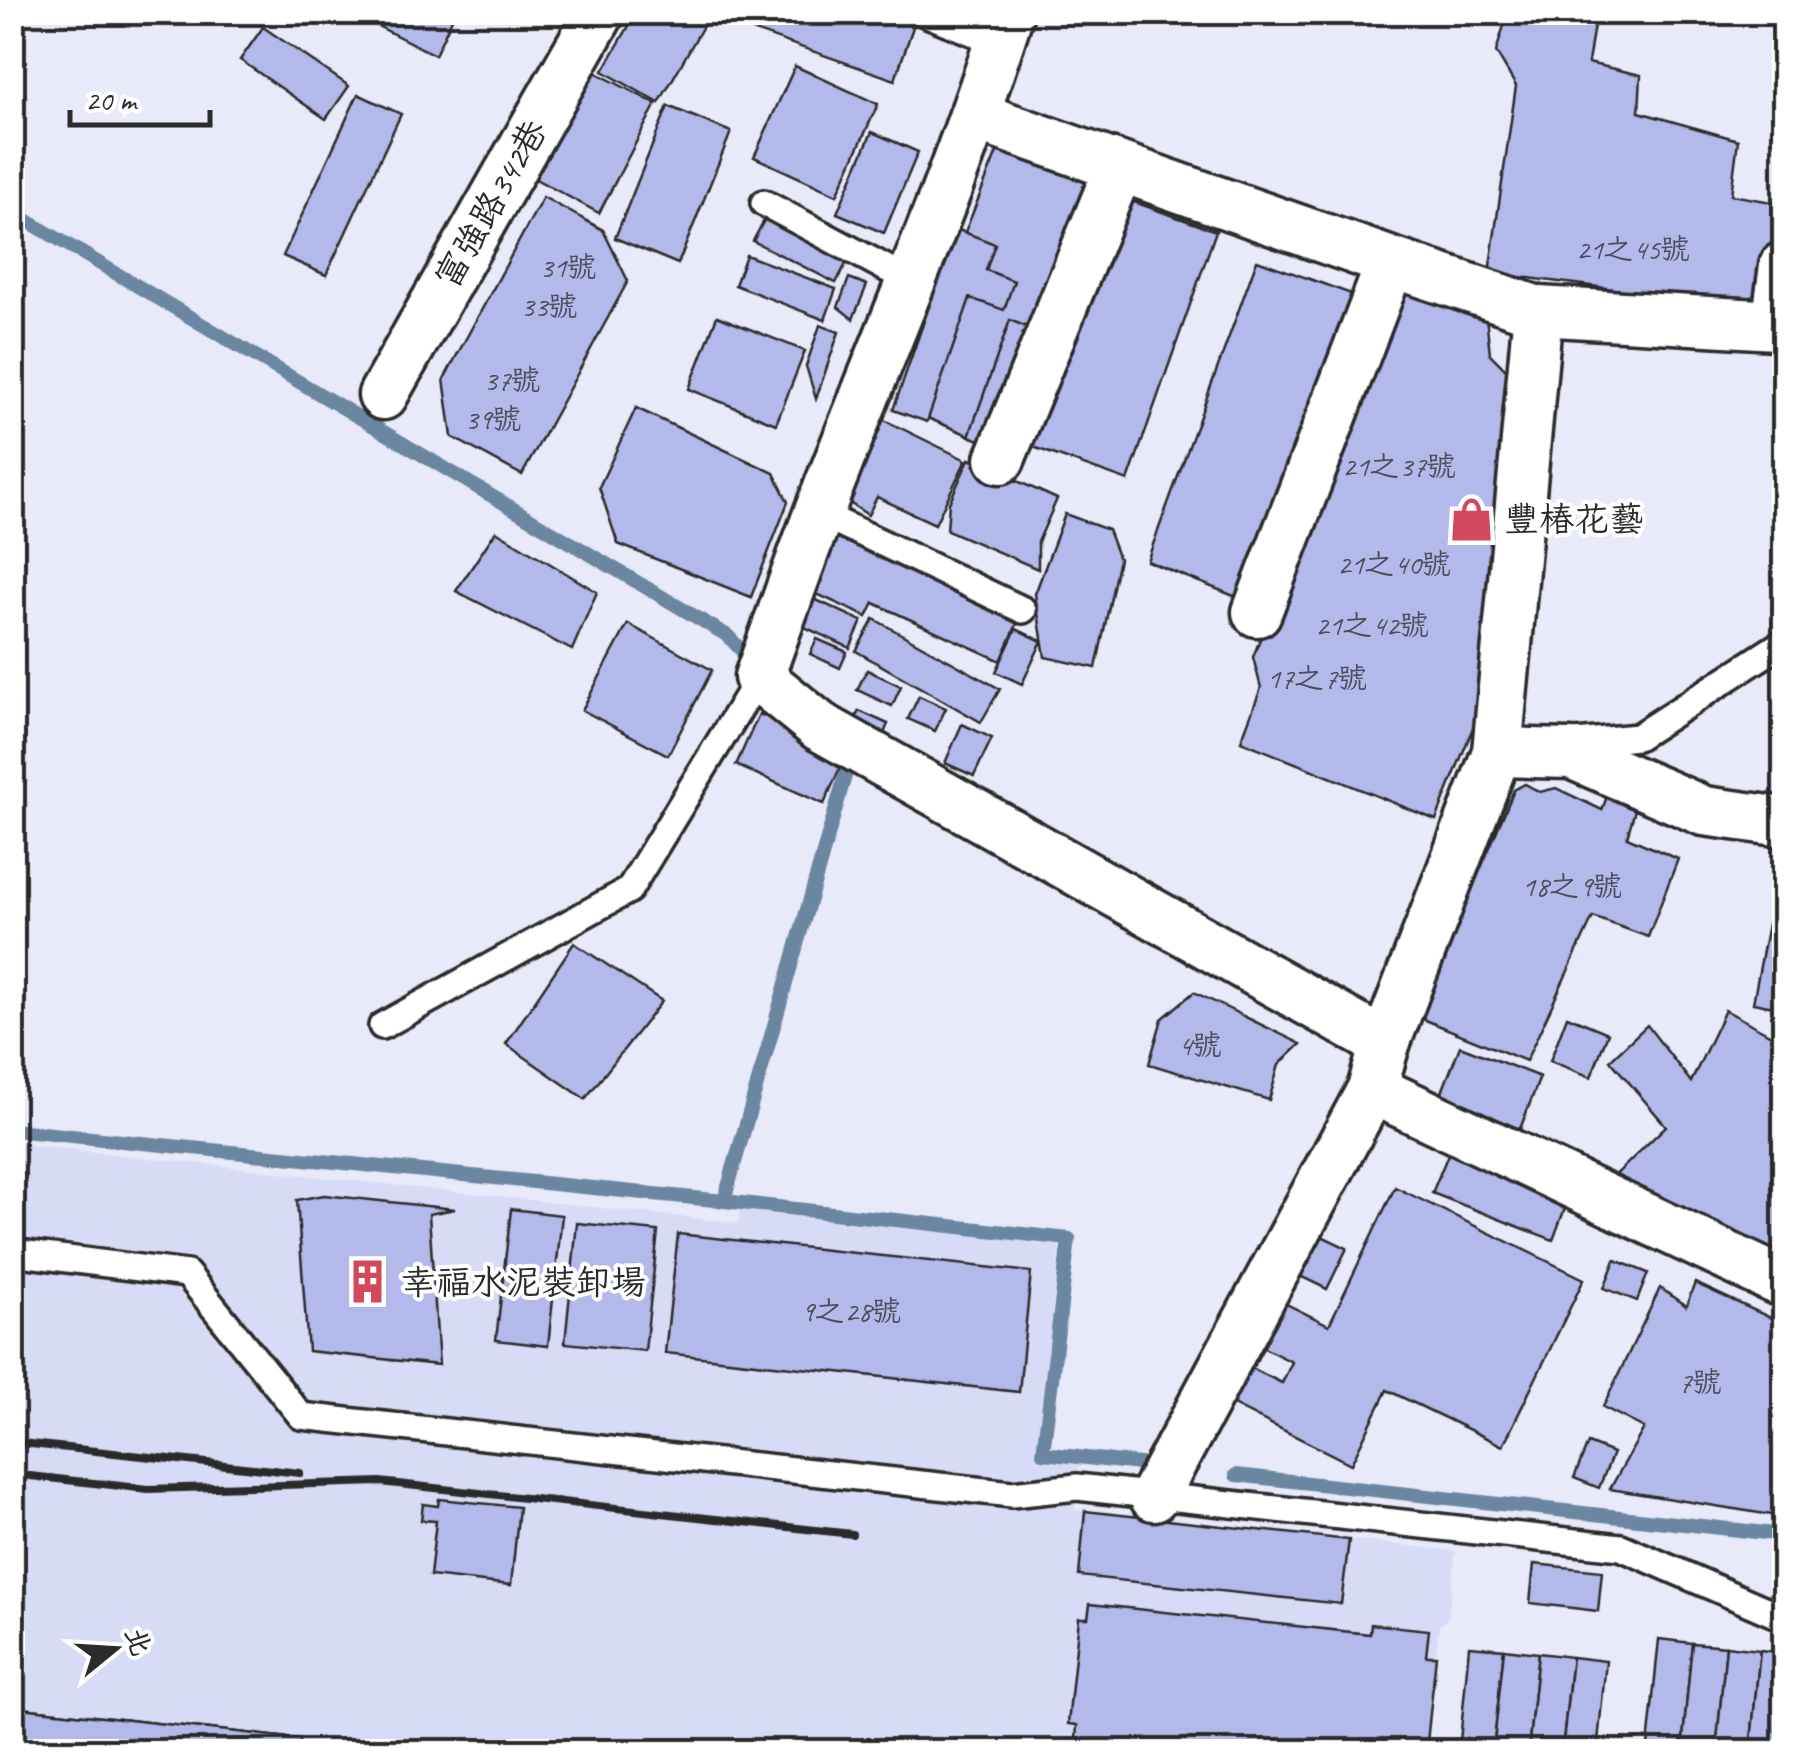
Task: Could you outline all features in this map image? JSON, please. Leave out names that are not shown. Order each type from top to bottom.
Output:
[{"type":"street","name":"富強路342巷","points":[[383,394],[600,12]]},
{"type":"street","points":[[1004,28],[975,116],[819,512],[759,677],[819,726],[1386,1044]]},
{"type":"street","points":[[975,116],[1538,311],[1776,325],[1784,266]]},
{"type":"street","points":[[1000,459],[1119,168]]},
{"type":"street","points":[[1256,612],[1390,262]]},
{"type":"street","points":[[1154,1496],[1372,1089],[1496,752],[1538,311]]},
{"type":"street","points":[[1496,752],[1571,754],[1704,811],[1784,822]]},
{"type":"street","points":[[1372,1089],[1784,1283]]},
{"type":"lane","points":[[922,12],[1004,28]]},
{"type":"lane","points":[[764,203],[912,282]]},
{"type":"lane","points":[[819,512],[1023,610]]},
{"type":"lane","points":[[1496,752],[1638,736],[1784,642]]},
{"type":"lane","points":[[382,1026],[628,890],[759,677]]},
{"type":"lane","points":[[12,1252],[188,1274],[301,1416],[1012,1494],[1077,1488],[1621,1547],[1784,1618]]},
{"type":"shaded area","points":[[13,1143],[738,1223],[740,1206],[1060,1241],[1037,1460],[1079,1465],[1075,1510],[1456,1551],[1448,1618],[1439,1626],[1426,1751],[13,1752]]},
{"type":"building","points":[[350,12],[455,12],[435,55]]},
{"type":"building","points":[[637,12],[711,12],[659,103],[603,71]]},
{"type":"building","points":[[751,12],[890,12],[915,21],[895,80],[746,28]]},
{"type":"building","points":[[1508,12],[1596,12],[1588,63],[1641,75],[1639,112],[1738,140],[1731,195],[1784,204],[1763,318],[1637,292],[1489,273],[1516,86],[1496,52]]},
{"type":"building","points":[[263,27],[349,86],[326,119],[240,60]]},
{"type":"building","points":[[795,66],[878,104],[837,195],[754,157]]},
{"type":"building","points":[[587,68],[656,104],[599,213],[530,176]]},
{"type":"building","points":[[358,94],[401,114],[326,275],[283,256]]},
{"type":"building","points":[[668,106],[731,132],[678,264],[615,238]]},
{"type":"building","points":[[872,132],[918,152],[884,233],[837,213]]},
{"type":"building","points":[[1001,142],[1093,180],[988,443],[896,405]]},
{"type":"building","points":[[543,197],[603,230],[628,281],[522,475],[452,437],[444,379]]},
{"type":"building","points":[[1120,197],[1216,231],[1128,481],[1033,447]]},
{"type":"building","points":[[768,213],[850,256],[836,283],[753,241]]},
{"type":"building","points":[[956,229],[995,244],[986,270],[1014,281],[1004,310],[970,298],[927,422],[893,410]]},
{"type":"building","points":[[746,255],[836,289],[825,320],[735,285]]},
{"type":"building","points":[[1257,260],[1368,300],[1254,604],[1147,561]]},
{"type":"building","points":[[1403,275],[1485,306],[1490,354],[1518,382],[1484,700],[1436,820],[1241,741],[1261,688],[1253,657]]},
{"type":"building","points":[[849,278],[867,285],[853,319],[838,307]]},
{"type":"building","points":[[717,316],[805,351],[776,424],[689,389]]},
{"type":"building","points":[[1010,320],[1029,328],[988,443],[969,436]]},
{"type":"building","points":[[820,325],[839,332],[816,399],[806,366]]},
{"type":"building","points":[[636,408],[774,473],[788,502],[751,597],[618,544],[599,487]]},
{"type":"building","points":[[872,414],[966,460],[935,524],[877,497],[868,515],[848,502]]},
{"type":"building","points":[[969,459],[1057,499],[1038,542],[1038,569],[947,530],[949,503]]},
{"type":"building","points":[[1065,514],[1108,530],[1119,559],[1096,668],[1045,657],[1035,594]]},
{"type":"building","points":[[826,520],[1023,610],[1001,661],[874,603],[867,617],[797,585]]},
{"type":"building","points":[[496,531],[597,592],[572,650],[456,591]]},
{"type":"building","points":[[801,593],[862,621],[850,648],[789,620]]},
{"type":"building","points":[[874,619],[1000,689],[981,722],[856,651]]},
{"type":"building","points":[[628,624],[712,670],[668,755],[582,710]]},
{"type":"building","points":[[1016,629],[1042,641],[1022,684],[996,672]]},
{"type":"building","points":[[817,639],[847,652],[840,668],[810,654]]},
{"type":"building","points":[[867,670],[901,686],[892,706],[857,690]]},
{"type":"building","points":[[919,696],[946,708],[935,731],[908,719]]},
{"type":"building","points":[[859,711],[888,724],[880,743],[850,729]]},
{"type":"building","points":[[759,714],[805,733],[842,763],[824,804],[736,765]]},
{"type":"building","points":[[962,724],[992,738],[974,776],[945,763]]},
{"type":"building","points":[[1613,780],[1641,789],[1627,837],[1678,859],[1648,937],[1593,917],[1526,1061],[1418,1017],[1514,790],[1525,784],[1540,792],[1556,788],[1602,810]]},
{"type":"building","points":[[1781,856],[1784,857],[1784,1009],[1753,1003]]},
{"type":"building","points":[[574,943],[662,1001],[585,1099],[506,1044]]},
{"type":"building","points":[[1194,992],[1301,1044],[1279,1065],[1269,1100],[1149,1064],[1162,1019]]},
{"type":"building","points":[[1725,1010],[1784,1042],[1784,1270],[1600,1190],[1666,1126],[1610,1060],[1647,1025],[1691,1082]]},
{"type":"building","points":[[1567,1016],[1608,1033],[1591,1077],[1550,1061]]},
{"type":"building","points":[[1460,1046],[1540,1077],[1520,1129],[1440,1097]]},
{"type":"building","points":[[1451,1147],[1570,1195],[1553,1240],[1432,1193]]},
{"type":"building","points":[[1395,1187],[1584,1279],[1503,1446],[1387,1390],[1351,1464],[1233,1405],[1251,1368],[1282,1383],[1292,1362],[1260,1346],[1282,1302],[1329,1325]]},
{"type":"building","name":"幸福水泥裝卸場","points":[[324,1195],[455,1209],[429,1214],[439,1365],[308,1351],[297,1200]]},
{"type":"building","points":[[511,1209],[562,1215],[548,1346],[496,1340]]},
{"type":"building","points":[[577,1223],[658,1231],[645,1351],[565,1343]]},
{"type":"building","points":[[1303,1227],[1347,1248],[1327,1289],[1283,1268]]},
{"type":"building","points":[[678,1234],[1031,1272],[1019,1392],[665,1353]]},
{"type":"building","points":[[1615,1260],[1648,1273],[1637,1301],[1604,1288]]},
{"type":"building","points":[[1695,1283],[1784,1324],[1784,1517],[1610,1489],[1644,1428],[1603,1407],[1660,1288],[1686,1306]]},
{"type":"building","points":[[1588,1443],[1613,1453],[1599,1488],[1574,1478]]},
{"type":"building","points":[[439,1499],[519,1507],[511,1585],[430,1576],[436,1521],[421,1520],[423,1504],[438,1506]]},
{"type":"building","points":[[1085,1511],[1349,1540],[1341,1604],[1079,1576]]},
{"type":"building","points":[[1534,1564],[1602,1571],[1598,1611],[1530,1603]]},
{"type":"building","points":[[1090,1604],[1370,1634],[1371,1624],[1429,1630],[1426,1656],[1436,1656],[1426,1752],[1189,1752],[1076,1739],[1077,1725],[1068,1724],[1079,1618],[1088,1618]]},
{"type":"building","points":[[1659,1639],[1692,1643],[1682,1750],[1648,1746]]},
{"type":"building","points":[[1692,1643],[1726,1646],[1716,1752],[1682,1750]]},
{"type":"building","points":[[1469,1646],[1504,1649],[1493,1752],[1459,1752]]},
{"type":"building","points":[[1726,1646],[1760,1650],[1750,1752],[1716,1752]]},
{"type":"building","points":[[1504,1649],[1538,1653],[1528,1752],[1493,1752]]},
{"type":"building","points":[[1760,1650],[1784,1653],[1784,1752],[1750,1752]]},
{"type":"building","points":[[1538,1653],[1572,1657],[1562,1752],[1528,1752]]},
{"type":"building","points":[[1572,1657],[1606,1661],[1597,1752],[1562,1752]]},
{"type":"building","points":[[12,1707],[300,1739],[299,1752],[12,1752]]},
{"type":"building","points":[[12,1707],[300,1739],[299,1752],[12,1752]]},
{"type":"waterway","points":[[12,209],[728,636],[756,666]]},
{"type":"waterway","points":[[844,756],[849,762],[724,1201],[1069,1239],[1043,1453],[1148,1465]]},
{"type":"waterway","points":[[12,1130],[724,1201]]},
{"type":"waterway","points":[[1236,1475],[1784,1535]]},
{"type":"railway","points":[[12,1442],[300,1473]]},
{"type":"railway","points":[[12,1474],[148,1489],[380,1482],[852,1534]]},
{"type":"place","name":"豐椿花藝","points":[[1471,519]]},
{"type":"place","name":"幸福水泥裝卸場","points":[[368,1282]]}]
